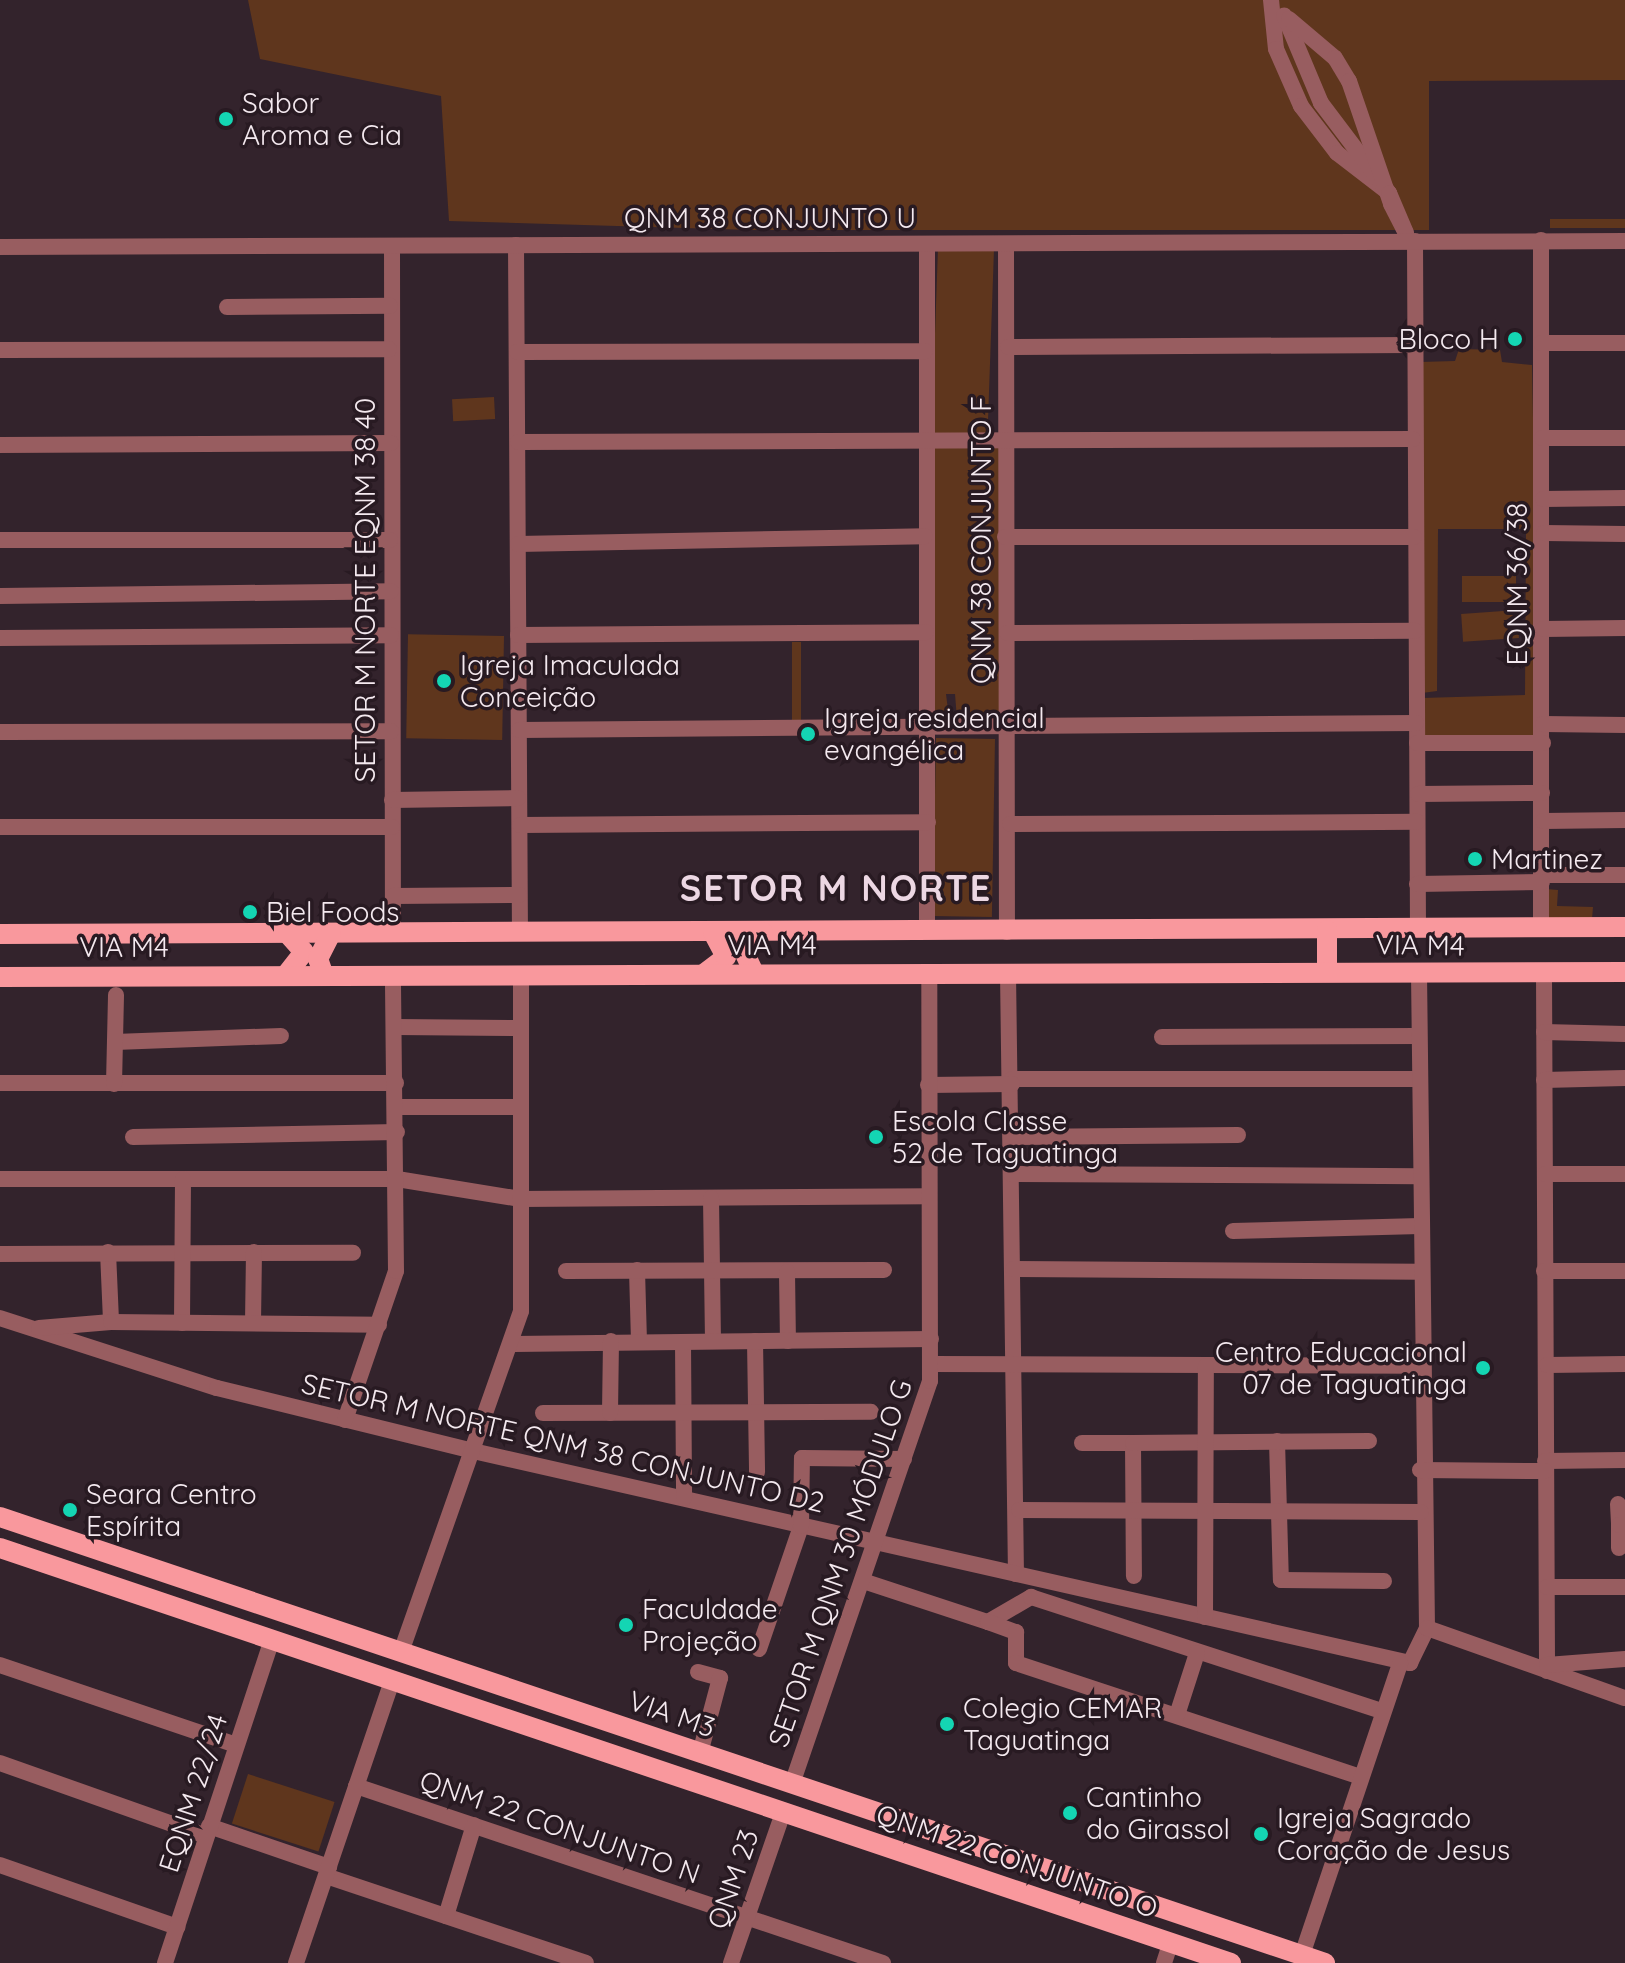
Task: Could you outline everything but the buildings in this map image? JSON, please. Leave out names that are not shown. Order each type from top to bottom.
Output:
[{"type":"main road","name":"VIA M4","points":[[4,938],[1625,927]]},
{"type":"main road","points":[[1327,930],[1327,971]]},
{"type":"main road","points":[[754,973],[743,949],[763,932]]},
{"type":"main road","points":[[705,973],[726,957],[713,933]]},
{"type":"main road","points":[[286,975],[304,952],[288,934]]},
{"type":"main road","points":[[323,934],[318,959],[324,976]]},
{"type":"main road","name":"VIA M4","points":[[4,971],[324,976],[1625,972]]},
{"type":"main road","points":[[0,1541],[13,1537],[5,1519]]},
{"type":"main road","name":"VIA M3","points":[[5,1519],[1325,1963]]},
{"type":"main road","points":[[0,1548],[396,1682],[503,1709],[514,1702],[511,1689]]},
{"type":"main road","points":[[167,1604],[162,1591],[173,1584],[264,1606]]},
{"type":"main road","name":"QNM 22 CONJUNTO O","points":[[396,1682],[1231,1963]]},
{"type":"main road","points":[[665,1772],[661,1757],[670,1751],[761,1774]]},
{"type":"main road","points":[[809,1820],[902,1843],[912,1836],[907,1822]]},
{"type":"main road","points":[[1063,1905],[1057,1892],[1067,1884],[1147,1903]]},
{"type":"street","points":[[1272,0],[1288,21],[1342,69],[1389,193]]},
{"type":"street","points":[[1272,0],[1276,49],[1316,131],[1389,193]]},
{"type":"street","points":[[1288,21],[1321,103],[1389,193]]},
{"type":"street","name":"EQNM 36/38","points":[[1541,240],[1544,533],[1541,928]]},
{"type":"street","points":[[1415,241],[1412,345],[1418,929]]},
{"type":"street","name":"QNM 38 CONJUNTO U","points":[[0,247],[1625,241]]},
{"type":"street","points":[[927,244],[927,931]]},
{"type":"street","name":"QNM 38 CONJUNTO F","points":[[1006,244],[1005,537],[1010,824],[1007,932]]},
{"type":"street","points":[[516,245],[520,933]]},
{"type":"street","name":"SETOR M NORTE EQNM 38 40","points":[[392,246],[389,349],[393,934]]},
{"type":"street","points":[[227,307],[390,306]]},
{"type":"street","points":[[1541,343],[1625,343]]},
{"type":"street","points":[[1008,347],[1412,345]]},
{"type":"street","points":[[0,350],[389,349]]},
{"type":"street","points":[[517,352],[925,351]]},
{"type":"street","points":[[1542,438],[1625,438]]},
{"type":"street","points":[[518,442],[1413,439]]},
{"type":"street","points":[[0,445],[391,443]]},
{"type":"street","points":[[1543,499],[1625,498]]},
{"type":"street","points":[[1544,533],[1625,534]]},
{"type":"street","points":[[518,544],[925,536]]},
{"type":"street","points":[[1005,537],[1414,537]]},
{"type":"street","points":[[0,540],[390,540]]},
{"type":"street","points":[[0,596],[391,591]]},
{"type":"street","points":[[1543,629],[1625,628]]},
{"type":"street","points":[[1007,633],[1415,631]]},
{"type":"street","points":[[518,635],[926,632]]},
{"type":"street","points":[[0,638],[391,635]]},
{"type":"street","points":[[519,730],[1416,723]]},
{"type":"street","points":[[1543,724],[1625,725]]},
{"type":"street","points":[[0,732],[391,731]]},
{"type":"street","points":[[1417,743],[1543,743]]},
{"type":"street","points":[[1418,794],[1542,793]]},
{"type":"street","points":[[392,800],[518,798]]},
{"type":"street","points":[[1543,821],[1625,820]]},
{"type":"street","points":[[520,825],[928,822]]},
{"type":"street","points":[[1010,824],[1417,822]]},
{"type":"street","points":[[0,827],[392,827]]},
{"type":"street","points":[[1417,884],[1625,875]]},
{"type":"street","points":[[393,896],[519,895]]},
{"type":"street","name":"SETOR M QNM 30 MÓDULO G","points":[[792,1784],[877,1543],[932,1364],[929,973]]},
{"type":"street","points":[[1008,973],[1012,1082],[1013,1367],[1019,1510],[1016,1574]]},
{"type":"street","points":[[1302,1955],[1400,1663],[1417,1658],[1427,1628],[1420,1470],[1419,974]]},
{"type":"street","points":[[1544,974],[1547,1668]]},
{"type":"street","points":[[401,1652],[514,1344],[523,1302],[521,975]]},
{"type":"street","points":[[345,1420],[396,1271],[397,1132],[393,976]]},
{"type":"street","points":[[114,1084],[116,995]]},
{"type":"street","points":[[395,1027],[520,1028]]},
{"type":"street","points":[[1544,1032],[1625,1034]]},
{"type":"street","points":[[115,1042],[281,1036]]},
{"type":"street","points":[[1162,1037],[1419,1036]]},
{"type":"street","points":[[1544,1080],[1625,1078]]},
{"type":"street","points":[[928,1085],[1419,1079]]},
{"type":"street","points":[[0,1083],[396,1083]]},
{"type":"street","points":[[396,1107],[520,1107]]},
{"type":"street","points":[[133,1137],[397,1132]]},
{"type":"street","points":[[1011,1137],[1238,1135]]},
{"type":"street","points":[[1011,1174],[1419,1176]]},
{"type":"street","points":[[1545,1174],[1625,1174]]},
{"type":"street","points":[[0,1179],[397,1179],[520,1199],[929,1196]]},
{"type":"street","points":[[182,1323],[183,1179]]},
{"type":"street","points":[[711,1198],[713,1341]]},
{"type":"street","points":[[1233,1231],[1420,1226]]},
{"type":"street","points":[[0,1254],[183,1251],[353,1253]]},
{"type":"street","points":[[108,1252],[111,1322]]},
{"type":"street","points":[[253,1323],[254,1252]]},
{"type":"street","points":[[1013,1269],[1420,1272]]},
{"type":"street","points":[[637,1270],[639,1341]]},
{"type":"street","points":[[566,1271],[884,1270]]},
{"type":"street","points":[[1544,1271],[1625,1271]]},
{"type":"street","points":[[787,1272],[788,1341]]},
{"type":"street","name":"SETOR M NORTE QNM 38 CONJUNTO D2","points":[[0,1318],[345,1420],[1400,1663]]},
{"type":"street","points":[[34,1329],[111,1322],[379,1325]]},
{"type":"street","points":[[514,1344],[931,1339]]},
{"type":"street","points":[[610,1413],[611,1341]]},
{"type":"street","points":[[755,1341],[757,1472]]},
{"type":"street","points":[[683,1342],[684,1498]]},
{"type":"street","points":[[932,1364],[1013,1367],[1420,1366]]},
{"type":"street","points":[[1547,1365],[1625,1364]]},
{"type":"street","points":[[1205,1617],[1206,1366]]},
{"type":"street","points":[[543,1413],[871,1412]]},
{"type":"street","points":[[1277,1441],[1281,1580],[1384,1581]]},
{"type":"street","points":[[1082,1443],[1369,1441]]},
{"type":"street","points":[[1133,1443],[1134,1576]]},
{"type":"street","points":[[759,1649],[801,1526],[802,1458],[904,1459]]},
{"type":"street","points":[[1420,1470],[1625,1460]]},
{"type":"street","points":[[1618,1504],[1622,1525],[1619,1548]]},
{"type":"street","points":[[1019,1510],[1205,1514],[1421,1512]]},
{"type":"street","points":[[863,1581],[1016,1632]]},
{"type":"street","points":[[1547,1587],[1625,1587]]},
{"type":"street","points":[[988,1622],[1031,1597],[1382,1711]]},
{"type":"street","points":[[1031,1597],[1016,1632],[1016,1663],[1361,1777]]},
{"type":"street","points":[[1427,1628],[1625,1698]]},
{"type":"street","name":"EQNM 22/24","points":[[165,1963],[272,1639]]},
{"type":"street","points":[[1177,1715],[1197,1653]]},
{"type":"street","points":[[1547,1668],[1625,1659]]},
{"type":"street","points":[[0,1665],[236,1745]]},
{"type":"street","points":[[698,1672],[720,1678],[700,1753]]},
{"type":"street","points":[[296,1963],[356,1786],[396,1682]]},
{"type":"street","points":[[0,1763],[327,1871],[446,1916],[586,1963]]},
{"type":"street","name":"QNM 22 CONJUNTO N","points":[[356,1786],[883,1963]]},
{"type":"street","name":"QNM 23","points":[[731,1963],[783,1813]]},
{"type":"street","points":[[446,1916],[474,1825]]},
{"type":"street","points":[[0,1865],[177,1927]]},
{"type":"street","points":[[1164,1963],[1171,1942]]},
{"type":"shaded area","points":[[248,0],[1625,0],[1625,80],[1429,81],[1429,230],[752,230],[449,221],[441,96],[260,59]]},
{"type":"shaded area","points":[[1550,219],[1625,219],[1625,228],[1550,228]]},
{"type":"shaded area","points":[[938,248],[994,250],[988,435],[932,433]]},
{"type":"shaded area","points":[[1459,349],[1500,350],[1502,362],[1532,365],[1539,736],[1422,736],[1422,698],[1525,695],[1526,529],[1438,529],[1437,691],[1422,693],[1420,362],[1455,361]]},
{"type":"shaded area","points":[[494,397],[495,419],[453,421],[452,399]]},
{"type":"shaded area","points":[[1001,447],[1003,718],[957,719],[955,694],[946,694],[949,718],[932,718],[933,448]]},
{"type":"shaded area","points":[[1462,576],[1516,576],[1516,602],[1462,602]]},
{"type":"shaded area","points":[[1517,610],[1519,638],[1463,642],[1461,614]]},
{"type":"shaded area","points":[[408,634],[504,636],[502,740],[406,738]]},
{"type":"shaded area","points":[[792,642],[801,642],[801,721],[792,721]]},
{"type":"shaded area","points":[[936,738],[995,739],[992,917],[933,916]]},
{"type":"shaded area","points":[[1546,889],[1558,890],[1557,906],[1593,907],[1592,919],[1547,918]]},
{"type":"shaded area","points":[[248,1774],[335,1802],[318,1852],[232,1823]]},
{"type":"place","name":"Sabor Aroma e Cia","points":[[226,119]]},
{"type":"place","name":"Bloco H","points":[[1515,339]]},
{"type":"place","name":"Igreja Imaculada Conceição","points":[[444,681]]},
{"type":"place","name":"Igreja residencial evangélica","points":[[808,734]]},
{"type":"place","name":"Martinez","points":[[1475,859]]},
{"type":"place","name":"Biel Foods","points":[[250,912]]},
{"type":"place","name":"Escola Classe 52 de Taguatinga","points":[[876,1137]]},
{"type":"place","name":"Centro Educacional 07 de Taguatinga","points":[[1483,1368]]},
{"type":"place","name":"Seara Centro Espírita","points":[[70,1510]]},
{"type":"place","name":"Faculdade Projeção","points":[[626,1625]]},
{"type":"place","name":"Colegio CEMAR Taguatinga","points":[[947,1724]]},
{"type":"place","name":"Cantinho do Girassol","points":[[1070,1813]]},
{"type":"place","name":"Igreja Sagrado Coração de Jesus","points":[[1261,1834]]},
{"type":"district","name":"SETOR M NORTE","points":[[836,888]]}]
